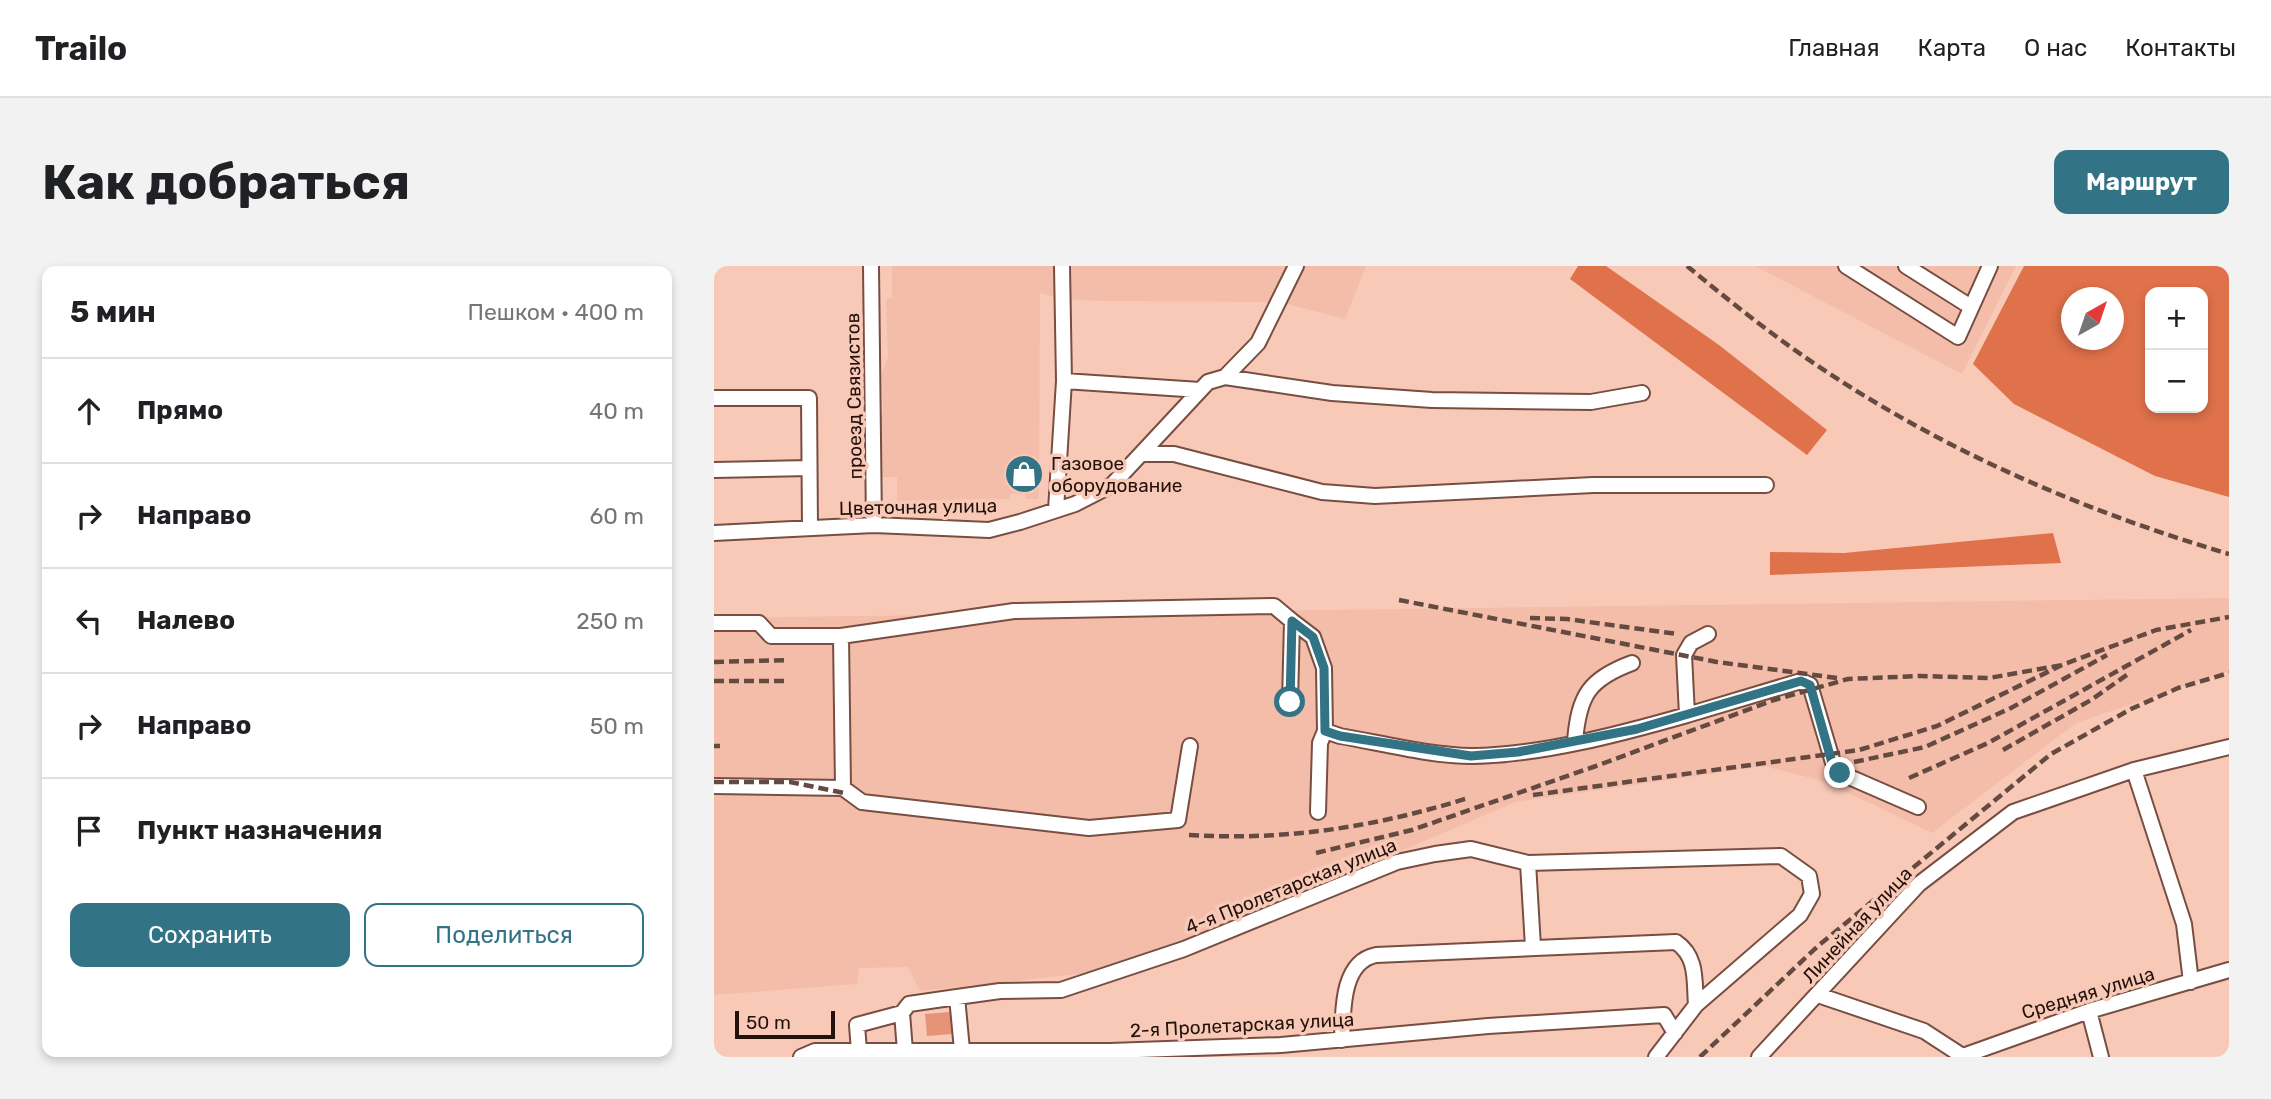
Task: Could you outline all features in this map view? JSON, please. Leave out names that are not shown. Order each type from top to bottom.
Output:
[{"type":"street","name":"проезд Связистов","points":[[871,266],[874,525]]},
{"type":"street","points":[[1056,510],[1064,381],[1062,266]]},
{"type":"street","points":[[1225,377],[1258,343],[1296,266]]},
{"type":"street","points":[[1846,266],[1958,337],[1990,266]]},
{"type":"street","points":[[1906,266],[1971,307]]},
{"type":"street","points":[[1064,381],[1200,390],[1208,382],[1225,377],[1332,393],[1432,400],[1591,402],[1642,393]]},
{"type":"street","name":"Цветочная улица","points":[[714,533],[874,525],[989,530],[1076,504],[1112,485],[1144,454],[1200,390]]},
{"type":"street","points":[[714,398],[808,398],[810,528]]},
{"type":"street","points":[[1144,454],[1174,454],[1322,492],[1375,496],[1593,485],[1766,485]]},
{"type":"street","points":[[714,470],[809,468]]},
{"type":"street","points":[[714,623],[759,623],[771,636],[841,636],[1014,611],[1274,606],[1313,637],[1324,668],[1325,731],[1320,743],[1318,812]]},
{"type":"street","points":[[1290,702],[1292,621]]},
{"type":"street","points":[[1687,716],[1685,655],[1691,643],[1708,634]]},
{"type":"street","points":[[841,636],[843,788]]},
{"type":"street","points":[[1575,741],[1577,717],[1584,694],[1605,673],[1632,663]]},
{"type":"street","points":[[1325,731],[1340,736],[1471,756],[1518,752],[1687,716],[1801,681],[1810,685],[1833,766],[1840,773],[1918,807]]},
{"type":"street","points":[[714,786],[843,788],[862,802],[1089,828],[1178,820],[1190,746]]},
{"type":"street","name":"Линейная улица","points":[[1759,1057],[1919,884],[2013,812],[2134,770],[2229,747]]},
{"type":"street","points":[[2134,770],[2184,924],[2191,982]]},
{"type":"street","name":"4-я Пролетарская улица","points":[[859,1051],[857,1025],[902,1013],[909,1004],[1000,991],[1061,990],[1184,949],[1396,862],[1471,849],[1528,863],[1781,856],[1810,876],[1813,883],[1809,904],[1696,1005]]},
{"type":"street","points":[[1528,863],[1533,947]]},
{"type":"street","points":[[1342,1040],[1343,1003],[1351,975],[1366,957],[1676,942],[1688,950],[1692,958],[1696,1005],[1656,1057]]},
{"type":"street","name":"Средняя улица","points":[[1960,1056],[2089,1011],[2229,970]]},
{"type":"street","points":[[1818,995],[1924,1031],[1960,1056]]},
{"type":"street","points":[[957,997],[962,1051]]},
{"type":"street","points":[[2089,1011],[2101,1057]]},
{"type":"street","points":[[902,1013],[905,1051]]},
{"type":"street","name":"2-я Пролетарская улица","points":[[801,1057],[815,1051],[1138,1050],[1281,1045],[1488,1026],[1664,1015],[1675,1033]]},
{"type":"shaded area","points":[[892,266],[1366,266],[1345,319],[1280,302],[1101,301],[1061,299],[1040,293],[1039,499],[1026,499],[1025,494],[1010,494],[1010,499],[897,501],[897,477],[880,477],[879,416],[883,415],[882,373],[888,357],[886,299],[892,298]]},
{"type":"shaded area","points":[[1578,266],[1606,266],[1719,345],[1827,430],[1807,455],[1570,279]]},
{"type":"shaded area","points":[[1755,266],[2016,266],[1962,374]]},
{"type":"shaded area","points":[[2024,266],[2223,266],[2229,270],[2229,497],[2155,476],[2014,404],[1973,364]]},
{"type":"shaded area","points":[[2053,533],[2061,563],[1770,575],[1770,552],[1844,553]]},
{"type":"shaded area","points":[[2229,598],[2229,671],[2076,723],[1932,833],[1826,782],[1764,766],[1515,802],[1182,945],[1087,973],[920,991],[908,967],[859,968],[857,984],[714,995],[714,618]]},
{"type":"shaded area","points":[[950,1012],[952,1034],[927,1036],[925,1014]]},
{"type":"railway","points":[[1687,266],[1809,360],[1922,429],[1971,455],[2072,500],[2229,554]]},
{"type":"railway","points":[[1399,600],[1717,662],[1837,678]]},
{"type":"railway","points":[[1533,795],[1859,750],[1937,726],[2062,665],[2156,630],[2229,617]]},
{"type":"railway","points":[[1530,618],[1567,619],[1677,634]]},
{"type":"railway","points":[[1909,778],[1988,743],[2191,630]]},
{"type":"railway","points":[[1854,762],[1925,747],[2011,708],[2107,655]]},
{"type":"railway","points":[[714,662],[789,660]]},
{"type":"railway","points":[[1316,853],[1412,830],[1774,700],[1848,679],[1920,676],[1989,678],[2062,665]]},
{"type":"railway","points":[[2003,750],[2091,700],[2131,672]]},
{"type":"railway","points":[[1700,1057],[1818,946],[2051,754],[2131,709],[2178,688],[2229,673]]},
{"type":"railway","points":[[714,681],[789,681]]},
{"type":"railway","points":[[714,746],[720,746]]},
{"type":"railway","points":[[714,782],[790,782],[844,793]]},
{"type":"railway","points":[[1189,835],[1260,836],[1330,830],[1399,817],[1468,798]]},
{"type":"place","name":"Газовое оборудование","points":[[1024,474]]},
{"type":"route","points":[[1290,702],[1292,621],[1313,637],[1324,668],[1325,731],[1340,736],[1471,756],[1518,752],[1637,729],[1801,681],[1810,685],[1833,766],[1840,773]]}]
